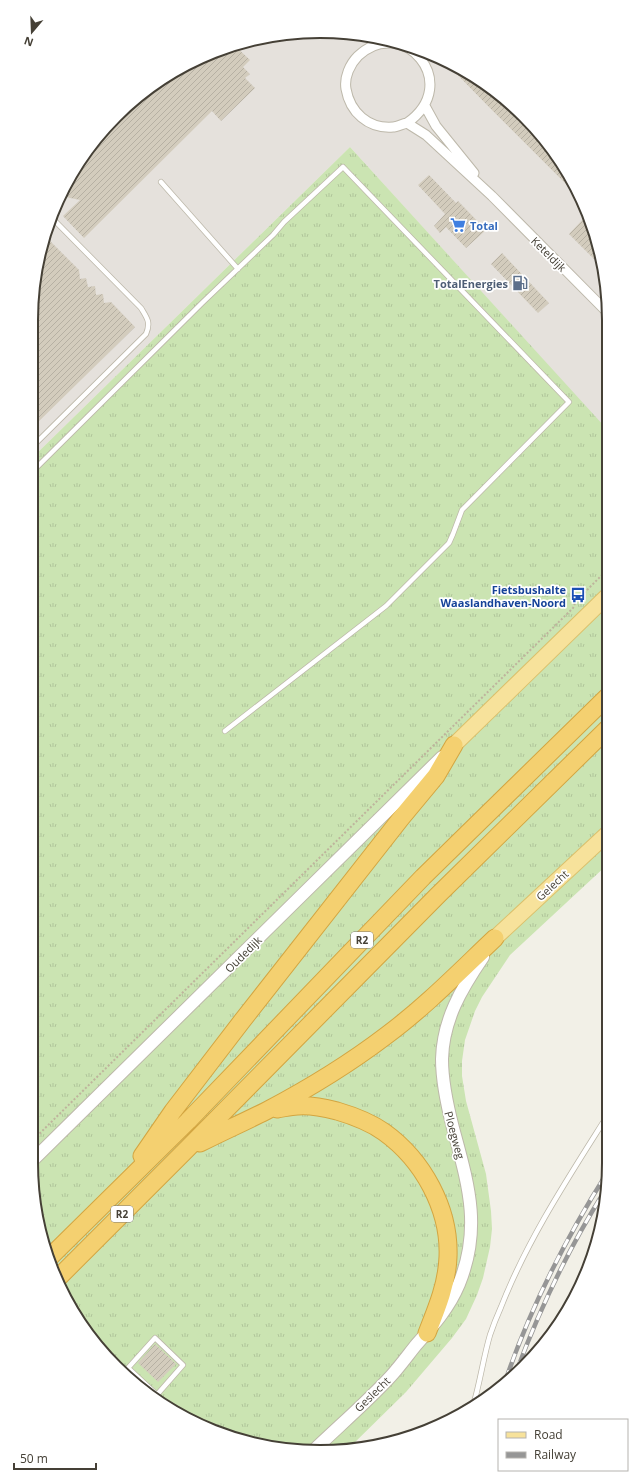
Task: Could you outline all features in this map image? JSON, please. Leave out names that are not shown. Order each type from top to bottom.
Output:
[{"type":"highway","name":"R2","points":[[53,1255],[188,1121],[423,876],[602,702]]},
{"type":"highway","name":"R2","points":[[61,1275],[188,1149],[432,900],[602,734]]},
{"type":"highway","name":"R2","points":[[121,1187],[173,1111],[402,817],[436,776],[454,745]]},
{"type":"highway","name":"R2","points":[[188,1149],[265,1111],[345,1064],[387,1035],[415,1013],[496,938]]},
{"type":"highway","name":"R2","points":[[265,1111],[299,1106],[325,1108],[356,1117],[383,1132],[408,1152],[418,1164],[433,1192],[445,1225],[448,1256],[444,1285],[438,1306],[427,1333]]},
{"type":"main road","points":[[454,745],[602,601]]},
{"type":"main road","name":"Gelecht","points":[[496,938],[602,839]]},
{"type":"street","points":[[378,44],[364,50],[354,60],[347,72],[345,86],[348,100],[355,112],[366,122],[379,127],[394,127],[407,123],[417,116],[425,106],[430,93],[430,79],[426,65],[418,56]]},
{"type":"street","name":"Keteldijk","points":[[425,106],[436,126],[492,196]]},
{"type":"street","name":"Keteldijk","points":[[407,123],[426,135],[492,196],[601,306]]},
{"type":"street","name":"Oudedijk","points":[[38,1155],[454,745]]},
{"type":"street","name":"Ploegweg","points":[[427,1333],[449,1305],[459,1284],[468,1255],[472,1227],[470,1199],[466,1178],[447,1104],[442,1077],[442,1058],[446,1034],[456,999],[465,983],[496,938]]},
{"type":"street","name":"Geslecht","points":[[319,1445],[378,1389],[427,1333]]},
{"type":"lane","points":[[38,466],[202,303],[273,236],[284,222],[343,167],[569,402],[462,510],[449,543],[386,606],[225,732]]},
{"type":"lane","points":[[161,182],[238,269]]},
{"type":"lane","points":[[38,441],[146,334],[149,326],[147,318],[140,308],[56,222]]},
{"type":"lane","points":[[476,1398],[490,1336],[501,1306],[520,1263],[550,1207],[602,1124]]},
{"type":"lane","points":[[141,1381],[128,1368],[155,1338],[183,1365],[158,1394]]},
{"type":"path","points":[[38,1135],[573,608],[576,601],[602,575]]},
{"type":"shaded area","points":[[320,38],[357,40],[375,43],[411,53],[445,67],[492,96],[532,134],[544,148],[564,179],[581,212],[597,265],[600,283],[602,320],[602,425],[350,147],[38,452],[38,320],[40,283],[43,265],[59,212],[76,179],[96,148],[134,108],[148,96],[195,67],[229,53],[265,43],[283,40]]},
{"type":"green space","points":[[350,147],[602,424],[602,870],[510,955],[482,997],[475,1011],[465,1040],[462,1061],[462,1076],[466,1101],[486,1174],[491,1211],[492,1229],[490,1247],[483,1278],[466,1319],[452,1338],[406,1392],[354,1443],[320,1445],[283,1443],[265,1440],[212,1424],[163,1397],[134,1375],[96,1335],[67,1288],[53,1254],[43,1218],[40,1200],[38,1163],[38,452]]},
{"type":"building","points":[[239,50],[250,60],[243,67],[250,74],[245,78],[255,88],[221,121],[212,111],[84,238],[63,216],[80,200],[66,197],[86,163],[108,134],[148,96],[195,67],[229,53]]},
{"type":"building","points":[[456,73],[492,96],[532,134],[544,148],[568,186]]},
{"type":"building","name":"Total","points":[[429,175],[456,203],[458,201],[486,230],[466,248],[446,227],[440,233],[434,226],[445,214],[418,185]]},
{"type":"building","points":[[583,219],[596,261],[569,234]]},
{"type":"building","points":[[50,241],[79,270],[80,279],[86,278],[88,287],[95,286],[96,295],[103,294],[104,303],[111,302],[135,327],[38,422],[38,320],[40,283]]},
{"type":"building","name":"TotalEnergies","points":[[502,253],[549,303],[538,313],[491,264]]},
{"type":"building","points":[[155,1344],[176,1364],[158,1382],[138,1363]]},
{"type":"railway","points":[[508,1373],[550,1273],[577,1222],[601,1183]]},
{"type":"railway","points":[[521,1360],[545,1301],[567,1257],[600,1198]]},
{"type":"place","name":"Total","points":[[458,225]]},
{"type":"place","name":"TotalEnergies","points":[[520,283]]},
{"type":"place","name":"Fietsbushalte Waaslandhaven-Noord","points":[[578,595]]}]
